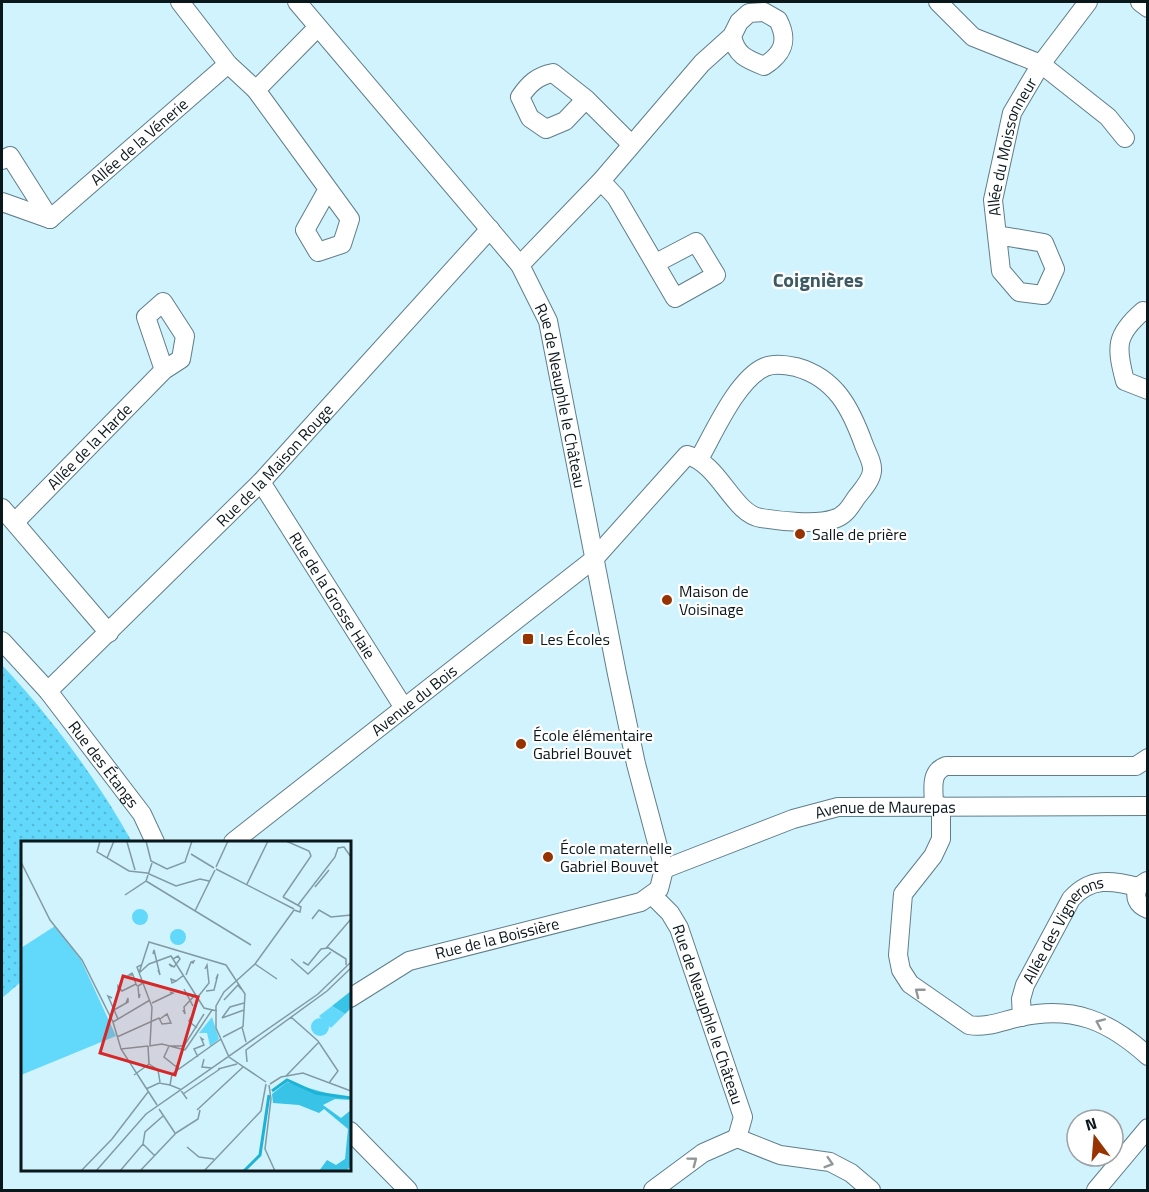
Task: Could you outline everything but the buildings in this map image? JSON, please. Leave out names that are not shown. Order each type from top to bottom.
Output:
[{"type":"street","points":[[180,2],[228,64],[256,90],[328,189]]},
{"type":"street","name":"Rue de Neauphle le Château","points":[[297,2],[520,265],[548,321],[636,764],[663,869]]},
{"type":"street","name":"Allée du Moissonneur","points":[[938,2],[973,37],[1041,64],[1108,117],[1125,138]]},
{"type":"street","name":"Allée du Moissonneur","points":[[997,235],[993,200],[1012,113],[1041,64],[1088,2]]},
{"type":"street","points":[[1140,2],[1148,8]]},
{"type":"street","points":[[256,90],[317,28]]},
{"type":"street","points":[[520,265],[601,181],[702,63],[732,36]]},
{"type":"street","name":"Allée de la Vénerie","points":[[50,219],[228,64]]},
{"type":"street","points":[[586,99],[631,144]]},
{"type":"street","points":[[2,160],[10,156],[50,219]]},
{"type":"street","points":[[601,181],[616,197],[656,263]]},
{"type":"street","points":[[2,202],[50,219]]},
{"type":"street","name":"Rue de la Maison Rouge","points":[[48,691],[261,482],[490,229]]},
{"type":"street","points":[[1148,312],[1143,312],[1127,325],[1117,352],[1125,381],[1148,390]]},
{"type":"street","points":[[786,365],[811,372],[836,389],[852,413],[873,469],[870,480],[852,504],[837,519],[825,522],[758,518],[736,502],[699,459],[735,397],[751,376],[766,367],[786,365]]},
{"type":"street","name":"Allée de la Harde","points":[[15,522],[164,370]]},
{"type":"street","name":"Avenue du Bois","points":[[235,841],[594,559],[687,455],[699,459]]},
{"type":"street","name":"Rue de la Grosse Haie","points":[[261,482],[404,708]]},
{"type":"street","points":[[2,508],[109,633]]},
{"type":"street","name":"Rue des Étangs","points":[[2,641],[48,691],[142,814],[153,841]]},
{"type":"street","name":"Allée des Vignerons","points":[[1148,758],[1136,766],[946,766],[938,769],[934,775],[941,839],[933,856],[907,886],[900,902],[898,944],[901,970],[918,992],[969,1025],[980,1027],[1022,1017],[1075,1014],[1101,1021],[1124,1035],[1148,1056]]},
{"type":"street","name":"Avenue de Maurepas","points":[[663,869],[793,819],[838,807],[1148,806]]},
{"type":"street","points":[[652,895],[659,889],[663,869]]},
{"type":"street","name":"Allée des Vignerons","points":[[1022,1017],[1021,999],[1025,985],[1071,899],[1080,889],[1101,880],[1143,884],[1136,900],[1148,909]]},
{"type":"street","name":"Rue de Neauphle le Château","points":[[652,895],[675,919],[683,939],[743,1117],[737,1138]]},
{"type":"street","name":"Rue de la Boissière","points":[[351,997],[409,961],[641,902],[652,895]]},
{"type":"street","points":[[1096,1191],[1148,1128]]},
{"type":"street","points":[[351,1132],[408,1191]]},
{"type":"street","points":[[653,1191],[703,1154],[737,1138],[780,1155],[830,1162],[851,1173],[871,1191]]},
{"type":"shaded area","points":[[2,665],[72,749],[104,795],[131,841],[21,841],[21,982],[2,998]]},
{"type":"place","name":"Salle de prière","points":[[800,534]]},
{"type":"place","name":"Maison de Voisinage","points":[[667,600]]},
{"type":"place","name":"Les Écoles","points":[[528,639]]},
{"type":"place","name":"École élémentaire Gabriel Bouvet","points":[[521,744]]},
{"type":"place","name":"École maternelle Gabriel Bouvet","points":[[548,857]]},
{"type":"district","name":"Coignières","points":[[818,280]]}]
